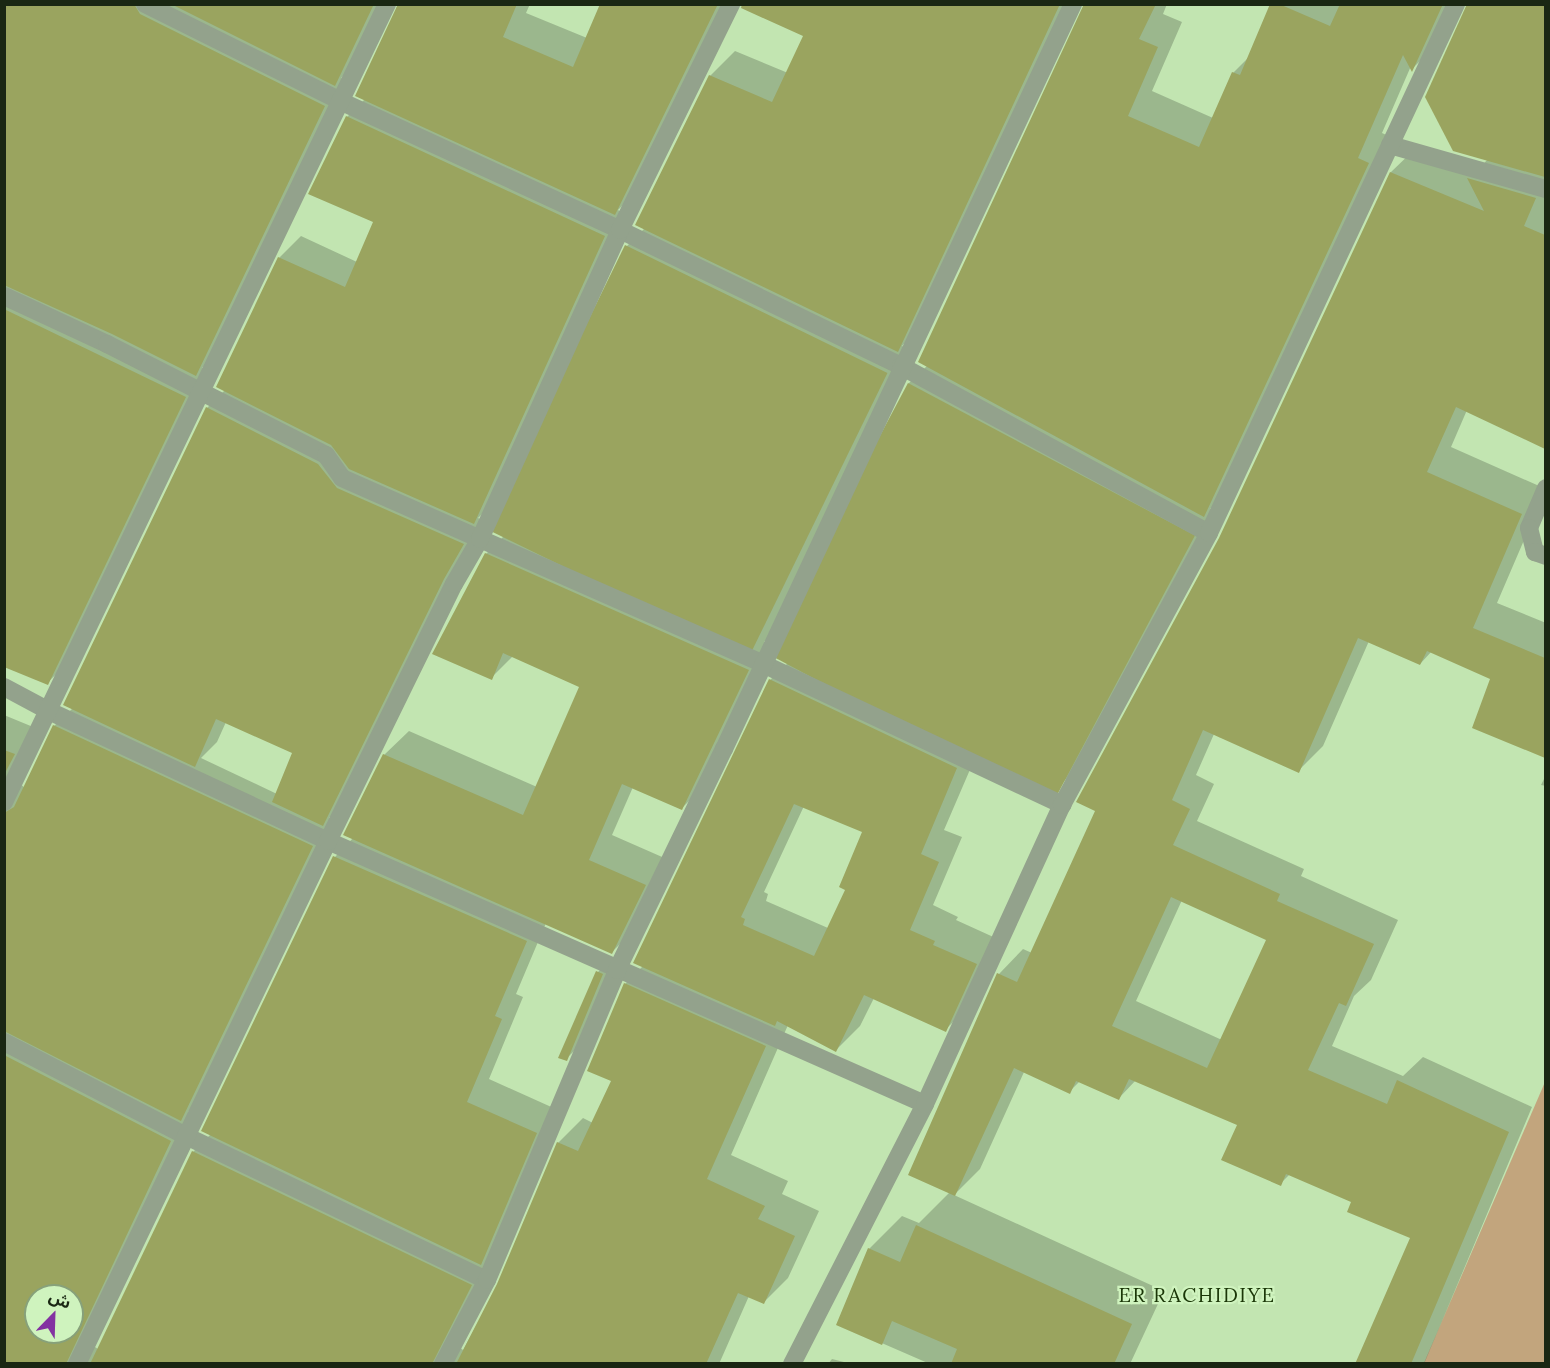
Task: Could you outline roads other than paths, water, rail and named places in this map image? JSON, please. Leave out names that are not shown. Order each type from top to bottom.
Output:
[{"type":"street","points":[[145,4],[340,101],[620,231],[901,366],[1209,533]]},
{"type":"street","points":[[4,802],[387,4]]},
{"type":"street","points":[[77,1364],[188,1137],[328,841],[454,584],[480,539],[620,231],[731,4]]},
{"type":"street","points":[[443,1364],[487,1280],[616,970],[763,664],[1073,4]]},
{"type":"street","points":[[792,1364],[925,1104],[1062,805],[1209,533],[1456,4]]},
{"type":"street","points":[[1390,146],[1545,189]]},
{"type":"street","points":[[4,296],[107,344],[326,454],[342,478],[763,664],[1062,805]]},
{"type":"street","points":[[1545,488],[1529,528],[1534,552],[1545,556]]},
{"type":"street","points":[[4,687],[49,711],[328,841],[616,970],[925,1104]]},
{"type":"street","points":[[4,1042],[188,1137],[487,1280]]},
{"type":"district","name":"ER RACHIDIYE","points":[[1197,1294]]}]
